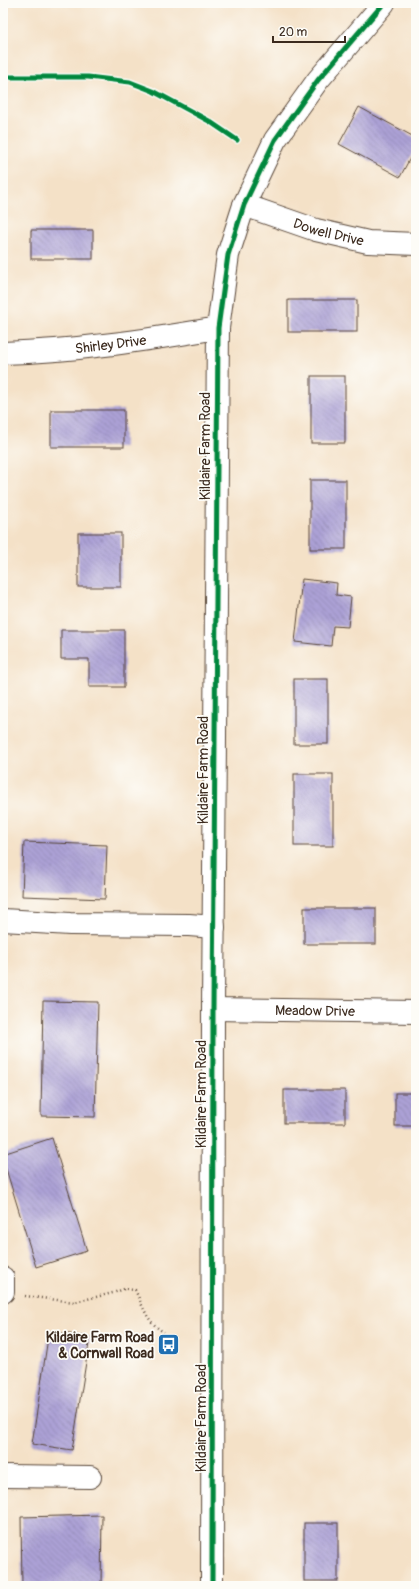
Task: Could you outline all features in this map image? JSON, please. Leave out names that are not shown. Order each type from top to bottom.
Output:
[{"type":"main road","name":"Kildaire Farm Road","points":[[212,1586],[213,1009],[218,328],[228,255],[244,205],[275,140],[318,80],[384,3]]},
{"type":"main road","name":"Dowell Drive","points":[[244,205],[316,230],[368,242],[416,244]]},
{"type":"main road","name":"Shirley Drive","points":[[3,353],[45,352],[218,328]]},
{"type":"main road","points":[[3,920],[70,924],[189,925],[214,927]]},
{"type":"main road","name":"Meadow Drive","points":[[213,1009],[416,1012]]},
{"type":"main road","points":[[3,1278],[12,1294]]},
{"type":"main road","points":[[3,1476],[90,1477]]},
{"type":"path","points":[[12,1294],[74,1302],[113,1293],[124,1288],[135,1290],[150,1320],[155,1327],[164,1332]]},
{"type":"building","points":[[359,107],[416,138],[416,147],[400,177],[339,144]]},
{"type":"building","points":[[31,230],[93,230],[93,259],[31,259]]},
{"type":"building","points":[[288,300],[357,300],[357,332],[288,332]]},
{"type":"building","points":[[311,376],[345,376],[345,443],[311,443]]},
{"type":"building","points":[[51,410],[124,410],[124,447],[51,447]]},
{"type":"building","points":[[310,480],[346,480],[346,549],[310,549]]},
{"type":"building","points":[[78,533],[121,533],[121,587],[78,587]]},
{"type":"building","points":[[302,579],[337,583],[336,595],[351,597],[348,627],[333,626],[331,646],[295,642]]},
{"type":"building","points":[[61,630],[124,630],[124,687],[89,687],[89,659],[61,659]]},
{"type":"building","points":[[294,679],[328,679],[328,744],[294,744]]},
{"type":"building","points":[[294,774],[333,774],[333,846],[294,846]]},
{"type":"building","points":[[24,842],[107,845],[105,899],[22,896]]},
{"type":"building","points":[[304,908],[376,908],[376,944],[304,944]]},
{"type":"building","points":[[43,1001],[98,1002],[95,1117],[41,1116]]},
{"type":"building","points":[[284,1090],[345,1090],[345,1123],[284,1123]]},
{"type":"building","points":[[395,1093],[416,1093],[416,1126],[395,1126]]},
{"type":"building","points":[[52,1138],[87,1251],[36,1267],[3,1159],[3,1154]]},
{"type":"building","points":[[49,1331],[90,1337],[72,1450],[32,1444]]},
{"type":"building","points":[[102,1515],[101,1586],[22,1586],[21,1517]]},
{"type":"building","points":[[304,1523],[338,1523],[338,1581],[304,1581]]},
{"type":"cycle path","points":[[212,1586],[213,1009],[218,328],[228,255],[244,205],[275,140],[318,80],[384,3]]},
{"type":"cycle path","points":[[3,77],[88,77],[130,82],[153,91],[209,121],[237,140]]},
{"type":"place","name":"Kildaire Farm Road & Cornwall Road","points":[[169,1345]]}]
